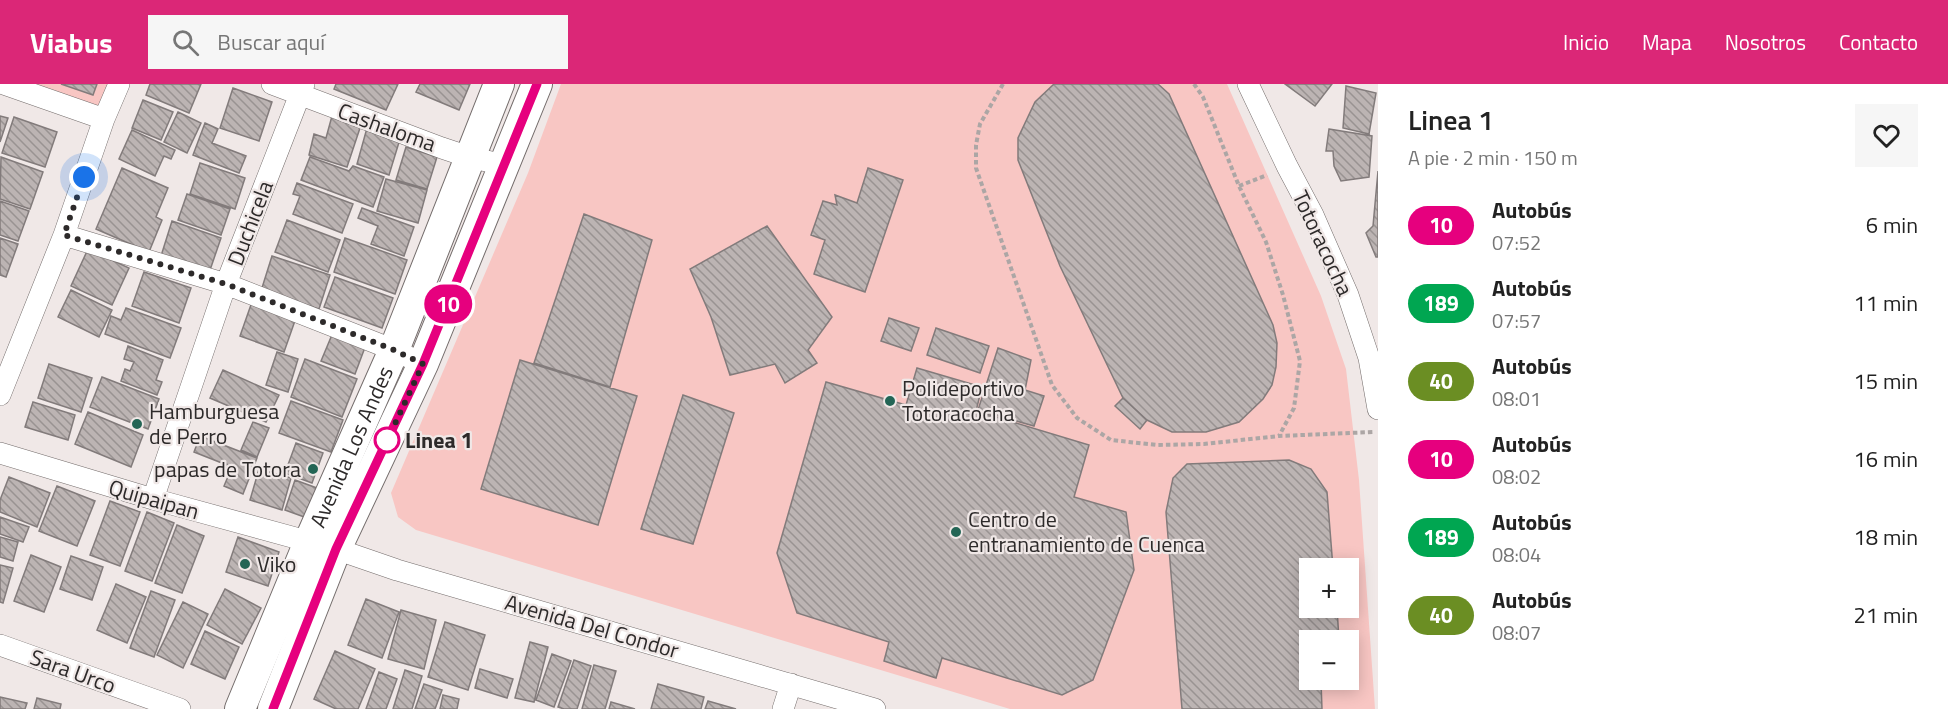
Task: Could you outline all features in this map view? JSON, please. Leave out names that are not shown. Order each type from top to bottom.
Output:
[{"type":"main road","name":"Avenida Los Andes","points":[[273,709],[323,546],[394,350],[499,84]]},
{"type":"main road","name":"Avenida Los Andes","points":[[240,709],[323,546],[423,364],[537,84]]},
{"type":"street","points":[[4,84],[105,119]]},
{"type":"street","points":[[0,396],[64,235],[119,84]]},
{"type":"street","name":"Cashaloma","points":[[272,84],[302,90],[469,157],[504,165]]},
{"type":"street","name":"Totoracocha","points":[[1248,84],[1313,215],[1348,295],[1369,358],[1378,410]]},
{"type":"street","name":"Duchicela","points":[[153,499],[226,284],[302,90]]},
{"type":"street","points":[[64,235],[226,284],[394,350],[423,364]]},
{"type":"street","name":"Quipaipan","points":[[0,453],[153,499],[323,546]]},
{"type":"street","name":"Avenida Del Condor","points":[[323,546],[397,570],[875,709]]},
{"type":"street","name":"Sara Urco","points":[[0,645],[180,709]]},
{"type":"street","points":[[783,709],[791,684]]},
{"type":"path","points":[[1004,84],[980,124],[976,145],[976,168],[1052,385],[1077,418],[1111,440],[1157,445],[1204,444],[1279,436],[1378,432]]},
{"type":"path","points":[[1194,84],[1203,97],[1239,186],[1266,242],[1300,361],[1294,408],[1279,436]]},
{"type":"path","points":[[1239,186],[1287,166]]},
{"type":"shaded area","points":[[19,84],[113,84],[102,112]]},
{"type":"shaded area","name":"Polideportivo Totoracocha","points":[[561,84],[1227,84],[1321,296],[1346,369],[1359,480],[1375,709],[1010,709],[416,530],[398,517],[391,493],[528,173]]},
{"type":"building","points":[[61,84],[97,84],[93,95]]},
{"type":"building","points":[[150,84],[201,84],[189,113],[146,95]]},
{"type":"building","points":[[336,84],[398,84],[386,110],[334,89]]},
{"type":"building","points":[[420,84],[470,84],[459,110],[416,92]]},
{"type":"building","points":[[1054,84],[1158,84],[1169,94],[1273,325],[1277,343],[1276,367],[1272,385],[1263,399],[1239,422],[1206,432],[1172,432],[1147,420],[1123,398],[1060,266],[1018,160],[1018,138],[1035,102]]},
{"type":"building","points":[[1285,84],[1332,84],[1315,106]]},
{"type":"building","points":[[1346,86],[1376,93],[1369,134],[1343,128]]},
{"type":"building","points":[[233,88],[272,102],[259,141],[220,128]]},
{"type":"building","points":[[143,100],[173,112],[161,140],[132,128]]},
{"type":"building","points":[[178,112],[201,123],[187,153],[164,142]]},
{"type":"building","points":[[0,116],[8,118],[0,142]]},
{"type":"building","points":[[332,116],[361,125],[347,167],[309,155],[314,134],[326,138]]},
{"type":"building","points":[[14,117],[57,132],[45,167],[2,153]]},
{"type":"building","points":[[205,123],[218,129],[212,143],[246,156],[239,173],[193,155]]},
{"type":"building","points":[[367,128],[400,139],[389,175],[357,164]]},
{"type":"building","points":[[1329,129],[1372,136],[1369,177],[1341,181],[1334,166],[1333,151],[1326,151]]},
{"type":"building","points":[[132,130],[175,150],[171,159],[164,156],[155,176],[119,159]]},
{"type":"building","points":[[406,147],[437,157],[427,189],[396,180]]},
{"type":"building","points":[[1,157],[43,172],[30,209],[0,199]]},
{"type":"building","points":[[310,157],[349,171],[353,166],[384,177],[373,207],[301,180]]},
{"type":"building","points":[[200,163],[245,178],[235,209],[190,194]]},
{"type":"building","points":[[122,168],[168,188],[156,217],[162,220],[149,252],[96,229]]},
{"type":"building","points":[[868,168],[903,180],[865,292],[814,274],[825,240],[811,235],[823,201],[837,205],[835,195],[857,203]]},
{"type":"building","points":[[1378,171],[1378,257],[1376,257],[1366,233],[1373,226]]},
{"type":"building","points":[[386,179],[427,190],[418,223],[377,211]]},
{"type":"building","points":[[297,183],[353,204],[342,233],[293,214],[300,196],[293,194]]},
{"type":"building","points":[[187,194],[230,209],[221,235],[178,220]]},
{"type":"building","points":[[0,201],[29,211],[18,241],[0,235]]},
{"type":"building","points":[[362,208],[414,227],[404,256],[371,244],[378,226],[358,218]]},
{"type":"building","points":[[584,214],[652,240],[610,387],[534,363]]},
{"type":"building","points":[[287,220],[340,240],[328,272],[275,252]]},
{"type":"building","points":[[172,221],[221,238],[209,273],[161,256]]},
{"type":"building","points":[[767,226],[832,317],[808,350],[817,363],[785,383],[775,364],[730,375],[711,317],[690,269]]},
{"type":"building","points":[[0,238],[18,244],[6,277],[0,275]]},
{"type":"building","points":[[345,238],[407,260],[395,294],[334,272]]},
{"type":"building","points":[[88,249],[129,268],[112,305],[71,286]]},
{"type":"building","points":[[272,256],[330,275],[319,309],[261,291]]},
{"type":"building","points":[[144,272],[191,288],[179,323],[132,306]]},
{"type":"building","points":[[335,277],[393,298],[382,328],[324,307]]},
{"type":"building","points":[[71,290],[112,310],[99,337],[58,317]]},
{"type":"building","points":[[253,299],[297,315],[284,352],[240,336]]},
{"type":"building","points":[[126,308],[181,328],[170,358],[105,334],[111,316],[121,320]]},
{"type":"building","points":[[889,318],[919,328],[911,351],[881,341]]},
{"type":"building","points":[[936,328],[989,346],[980,373],[927,355]]},
{"type":"building","points":[[334,330],[367,342],[355,374],[321,361]]},
{"type":"building","points":[[128,346],[163,360],[156,380],[162,382],[157,395],[121,381],[125,369],[130,371],[134,362],[124,359]]},
{"type":"building","points":[[998,348],[1031,360],[1025,390],[1044,396],[1034,426],[978,410]]},
{"type":"building","points":[[277,352],[298,359],[288,392],[266,385]]},
{"type":"building","points":[[305,359],[357,379],[342,417],[291,397]]},
{"type":"building","points":[[520,360],[637,396],[598,525],[481,489]]},
{"type":"building","points":[[49,364],[92,378],[81,412],[38,398]]},
{"type":"building","name":"Centro de entranamiento de Cuenca","points":[[917,368],[982,387],[976,411],[1089,445],[1074,497],[1126,512],[1134,570],[1093,680],[1062,695],[942,658],[936,678],[884,661],[889,642],[797,613],[777,553],[826,382],[906,405]]},
{"type":"building","points":[[223,370],[279,395],[266,422],[210,398]]},
{"type":"building","points":[[102,377],[159,399],[148,429],[90,407]]},
{"type":"building","points":[[683,395],[734,413],[693,544],[641,529]]},
{"type":"building","points":[[1123,398],[1147,420],[1140,429],[1115,406]]},
{"type":"building","points":[[291,401],[343,420],[331,452],[279,433]]},
{"type":"building","points":[[33,402],[75,415],[68,440],[25,427]]},
{"type":"building","points":[[88,412],[143,435],[131,467],[75,444]]},
{"type":"building","points":[[253,422],[269,428],[257,457],[241,450]]},
{"type":"building","points":[[200,436],[257,458],[243,494],[224,486],[232,467],[194,452]]},
{"type":"building","points":[[296,443],[323,453],[312,483],[285,473]]},
{"type":"building","points":[[1289,460],[1311,469],[1327,492],[1332,558],[1299,558],[1299,618],[1338,618],[1338,630],[1299,630],[1299,690],[1321,690],[1322,709],[1182,709],[1166,512],[1173,478],[1187,464]]},
{"type":"building","points":[[259,469],[291,478],[282,510],[250,500]]},
{"type":"building","points":[[9,477],[50,493],[37,527],[0,512],[0,500]]},
{"type":"building","points":[[295,480],[317,488],[307,518],[285,510]]},
{"type":"building","points":[[57,486],[95,501],[77,546],[39,531]]},
{"type":"building","points":[[110,501],[140,512],[120,566],[90,555]]},
{"type":"building","points":[[147,512],[174,523],[152,581],[125,571]]},
{"type":"building","points":[[0,517],[29,527],[23,542],[0,534]]},
{"type":"building","points":[[177,525],[204,536],[182,593],[155,583]]},
{"type":"building","points":[[0,537],[18,542],[13,561],[0,557]]},
{"type":"building","points":[[238,537],[279,552],[268,586],[226,572]]},
{"type":"building","points":[[31,555],[61,567],[44,612],[14,601]]},
{"type":"building","points":[[71,556],[103,567],[92,600],[60,589]]},
{"type":"building","points":[[0,565],[13,568],[3,603],[0,602]]},
{"type":"building","points":[[116,584],[146,597],[127,643],[97,630]]},
{"type":"building","points":[[225,589],[261,608],[242,644],[207,625]]},
{"type":"building","points":[[151,591],[175,600],[154,657],[130,648]]},
{"type":"building","points":[[366,599],[399,612],[382,658],[348,645]]},
{"type":"building","points":[[183,602],[208,614],[183,668],[157,655]]},
{"type":"building","points":[[401,610],[436,620],[424,669],[388,659]]},
{"type":"building","points":[[445,622],[485,635],[468,690],[428,677]]},
{"type":"building","points":[[205,631],[239,647],[225,679],[191,664]]},
{"type":"building","points":[[530,642],[548,647],[534,702],[515,698]]},
{"type":"building","points":[[335,651],[375,669],[358,709],[336,709],[314,699]]},
{"type":"building","points":[[552,654],[571,661],[554,707],[536,700]]},
{"type":"building","points":[[574,660],[591,666],[577,709],[564,709],[558,707]]},
{"type":"building","points":[[594,665],[616,671],[605,709],[582,709]]},
{"type":"building","points":[[480,669],[513,679],[507,698],[475,688]]},
{"type":"building","points":[[405,670],[422,676],[412,709],[393,709]]},
{"type":"building","points":[[379,672],[397,679],[386,709],[366,709]]},
{"type":"building","points":[[424,684],[442,690],[435,709],[415,709]]},
{"type":"building","points":[[658,684],[704,697],[701,709],[651,709]]},
{"type":"building","points":[[443,695],[459,699],[457,709],[440,709]]},
{"type":"building","points":[[0,697],[27,703],[25,709],[0,709]]},
{"type":"building","points":[[37,698],[61,704],[60,709],[34,709]]},
{"type":"building","points":[[708,701],[736,709],[705,709]]},
{"type":"building","points":[[611,702],[635,709],[609,709]]},
{"type":"bus line","name":"10","points":[[273,709],[336,549],[423,364],[537,84]]},
{"type":"place","name":"Polideportivo Totoracocha","points":[[890,401]]},
{"type":"place","name":"Hamburguesa de Perro","points":[[137,424]]},
{"type":"place","name":"Linea 1","points":[[387,440]]},
{"type":"place","name":"papas de Totora","points":[[313,469]]},
{"type":"place","name":"Centro de entranamiento de Cuenca","points":[[956,532]]},
{"type":"place","name":"Viko","points":[[245,564]]},
{"type":"route","points":[[84,177],[64,235],[226,284],[394,350],[423,364],[385,445],[387,440]]}]
